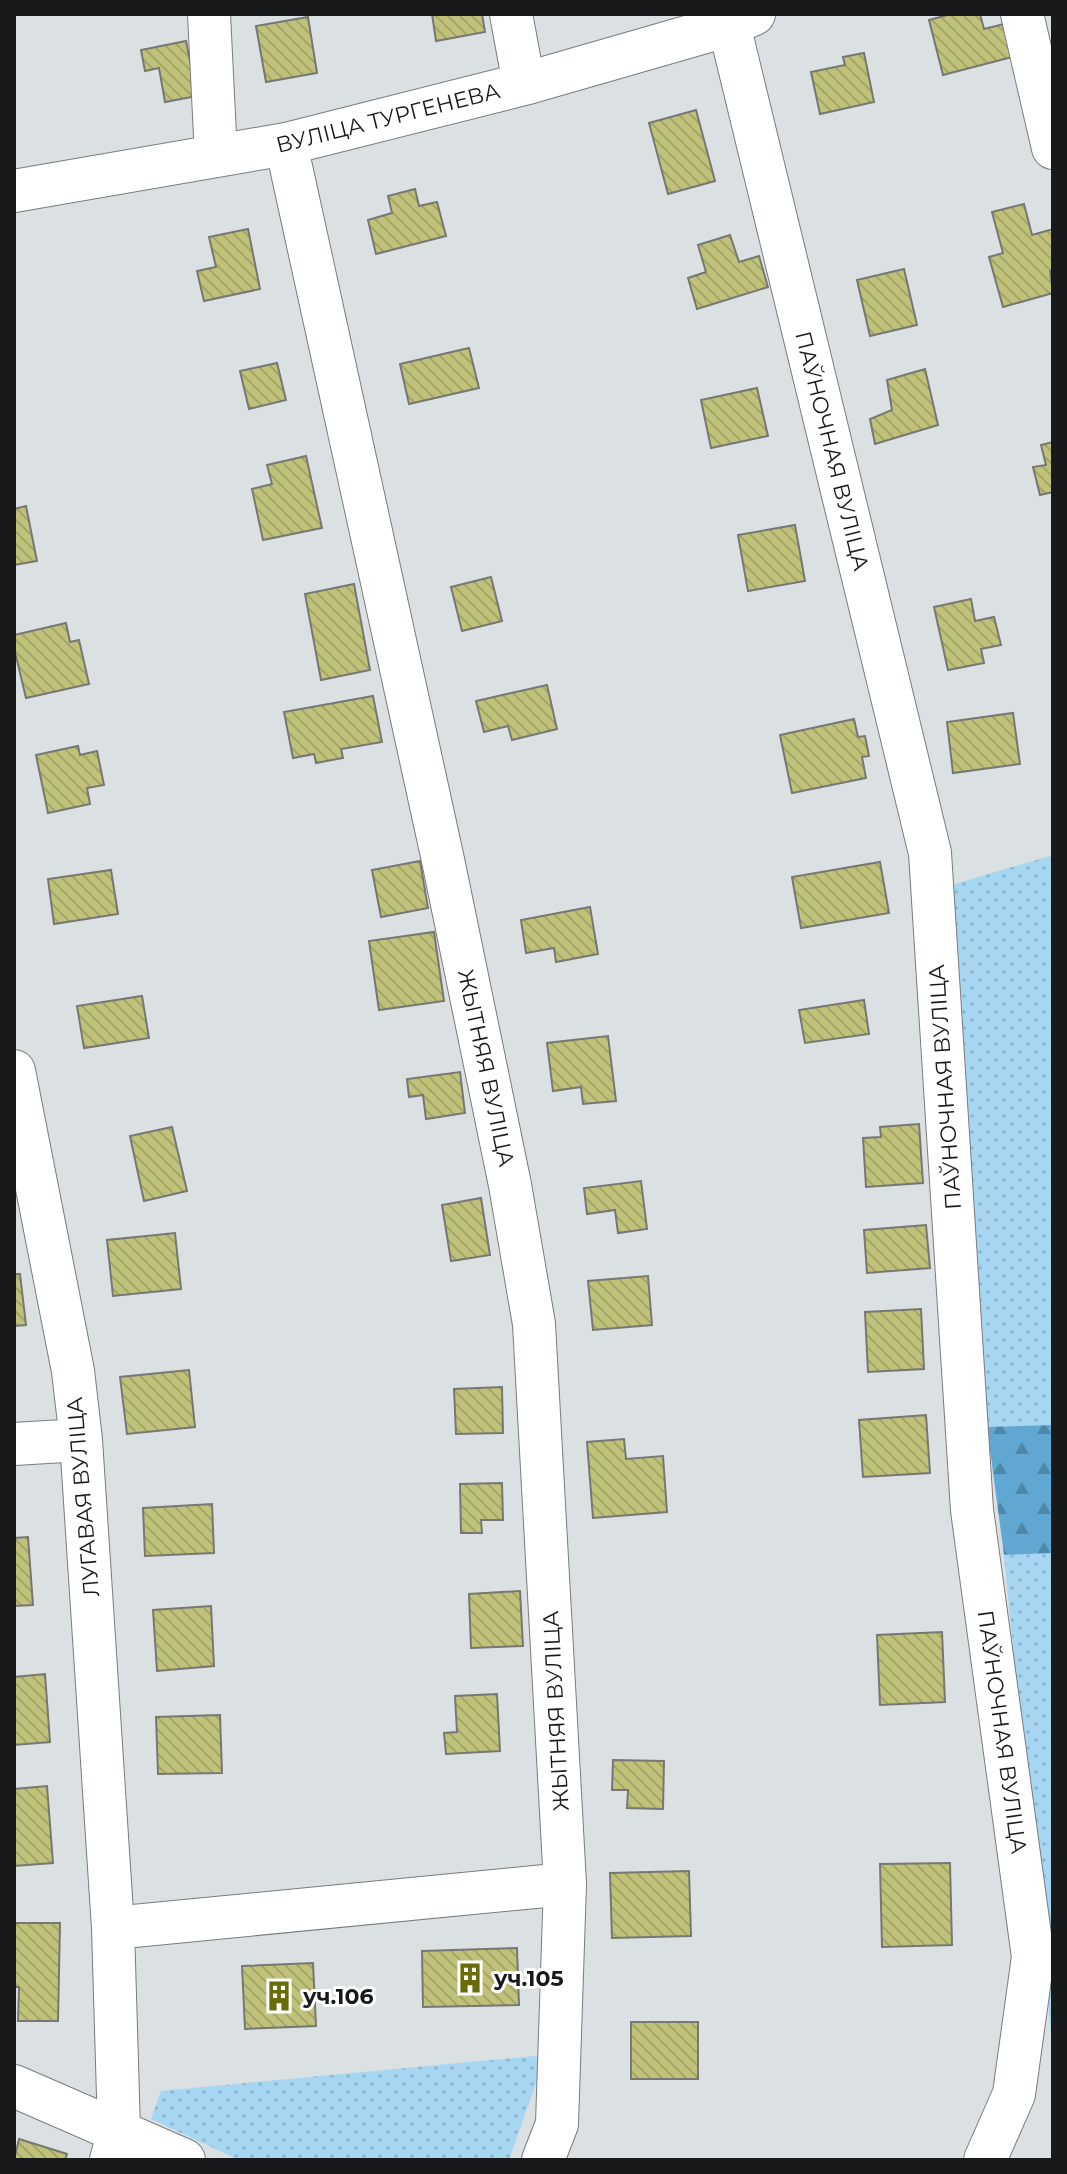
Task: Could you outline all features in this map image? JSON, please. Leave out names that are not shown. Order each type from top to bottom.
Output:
[{"type":"street","points":[[209,14],[216,156]]},
{"type":"street","points":[[511,14],[524,84]]},
{"type":"street","points":[[1022,14],[1053,148]]},
{"type":"street","name":"ВУЛІЦА ТУРГЕНЕВА","points":[[14,191],[286,144],[524,84],[742,20]]},
{"type":"street","name":"ПАЎНОЧНАЯ ВУЛІЦА","points":[[742,20],[930,853],[972,1510],[1033,1957],[1014,2094],[985,2160]]},
{"type":"street","name":"ЖЫТНЯЯ ВУЛІЦА","points":[[286,144],[443,860],[510,1185],[534,1324],[565,1884],[557,2124],[543,2160]]},
{"type":"street","name":"ЛУГАВАЯ ВУЛІЦА","points":[[14,1071],[73,1371],[81,1440],[113,1928]]},
{"type":"street","points":[[14,1444],[81,1440]]},
{"type":"street","points":[[115,2145],[113,1928],[565,1884]]},
{"type":"street","points":[[14,2086],[115,2145],[184,2160]]},
{"type":"shaded area","points":[[1053,855],[1053,1425],[987,1427],[948,886]]},
{"type":"shaded area","points":[[1053,1553],[1053,2054],[1004,1555]]},
{"type":"shaded area","points":[[546,2055],[509,2160],[239,2160],[151,2119],[161,2091]]},
{"type":"green space","points":[[1053,1425],[1053,1553],[1004,1555],[987,1427]]},
{"type":"building","points":[[432,14],[482,14],[485,32],[436,41]]},
{"type":"building","points":[[951,14],[980,14],[984,29],[1004,24],[1012,57],[943,75],[929,20]]},
{"type":"building","points":[[308,17],[317,73],[266,82],[256,26]]},
{"type":"building","points":[[186,41],[197,96],[165,102],[159,68],[145,71],[141,50]]},
{"type":"building","points":[[864,53],[874,102],[820,114],[811,72],[845,65],[843,57]]},
{"type":"building","points":[[696,110],[715,181],[668,194],[649,123]]},
{"type":"building","points":[[415,189],[419,206],[437,202],[446,236],[376,254],[368,220],[392,213],[388,196]]},
{"type":"building","points":[[1024,204],[1032,235],[1053,229],[1053,270],[1050,271],[1053,293],[1003,307],[989,257],[1003,253],[992,212]]},
{"type":"building","points":[[248,229],[260,289],[204,301],[197,271],[216,267],[209,237]]},
{"type":"building","points":[[730,235],[739,262],[759,256],[768,287],[697,309],[688,278],[706,272],[698,245]]},
{"type":"building","points":[[904,269],[917,325],[870,336],[857,280]]},
{"type":"building","points":[[469,348],[479,388],[409,404],[400,364]]},
{"type":"building","points":[[277,363],[286,400],[249,409],[240,371]]},
{"type":"building","points":[[925,369],[938,425],[875,444],[870,419],[892,410],[887,380]]},
{"type":"building","points":[[757,388],[768,436],[711,448],[701,400]]},
{"type":"building","points":[[1053,442],[1053,492],[1040,495],[1033,467],[1046,465],[1041,445]]},
{"type":"building","points":[[306,456],[322,528],[263,540],[252,489],[272,484],[267,465]]},
{"type":"building","points":[[26,506],[37,561],[14,565],[14,509]]},
{"type":"building","points":[[795,525],[805,581],[748,591],[738,535]]},
{"type":"building","points":[[491,577],[502,621],[462,631],[451,587]]},
{"type":"building","points":[[354,584],[370,670],[321,680],[305,594]]},
{"type":"building","points":[[971,599],[975,621],[994,617],[1001,645],[981,649],[984,663],[948,670],[934,607]]},
{"type":"building","points":[[66,623],[70,642],[79,640],[89,684],[26,698],[14,648],[14,635]]},
{"type":"building","points":[[547,685],[557,729],[512,740],[508,726],[484,732],[476,701]]},
{"type":"building","points":[[373,696],[382,742],[341,749],[343,758],[316,763],[314,754],[293,758],[284,712]]},
{"type":"building","points":[[1013,713],[1020,764],[953,773],[947,722]]},
{"type":"building","points":[[854,719],[858,737],[865,736],[869,756],[862,757],[866,778],[792,793],[780,735]]},
{"type":"building","points":[[78,746],[80,755],[97,751],[104,785],[87,788],[90,804],[48,813],[36,755]]},
{"type":"building","points":[[420,861],[428,908],[381,917],[372,870]]},
{"type":"building","points":[[880,862],[889,913],[801,928],[792,877]]},
{"type":"building","points":[[111,870],[118,914],[54,924],[48,879]]},
{"type":"building","points":[[590,907],[598,954],[556,962],[554,948],[526,953],[521,920]]},
{"type":"building","points":[[434,932],[444,1001],[379,1010],[369,941]]},
{"type":"building","points":[[142,996],[149,1038],[84,1048],[77,1006]]},
{"type":"building","points":[[864,1000],[869,1034],[805,1043],[799,1010]]},
{"type":"building","points":[[608,1036],[616,1101],[583,1104],[581,1087],[553,1091],[547,1043]]},
{"type":"building","points":[[460,1072],[465,1113],[426,1119],[423,1095],[409,1097],[407,1079]]},
{"type":"building","points":[[919,1124],[923,1183],[866,1187],[863,1138],[881,1137],[880,1127]]},
{"type":"building","points":[[172,1127],[187,1191],[144,1201],[130,1136]]},
{"type":"building","points":[[641,1181],[647,1229],[618,1233],[615,1210],[587,1214],[584,1188]]},
{"type":"building","points":[[481,1198],[490,1255],[451,1261],[442,1205]]},
{"type":"building","points":[[926,1225],[930,1268],[867,1273],[864,1230]]},
{"type":"building","points":[[175,1233],[181,1289],[113,1296],[107,1240]]},
{"type":"building","points":[[14,1274],[20,1274],[26,1325],[14,1326]]},
{"type":"building","points":[[648,1276],[652,1325],[593,1330],[588,1281]]},
{"type":"building","points":[[921,1309],[924,1369],[868,1372],[865,1312]]},
{"type":"building","points":[[189,1370],[195,1427],[127,1434],[120,1377]]},
{"type":"building","points":[[502,1387],[503,1433],[456,1434],[454,1389]]},
{"type":"building","points":[[926,1415],[930,1473],[863,1477],[859,1420]]},
{"type":"building","points":[[624,1439],[626,1459],[663,1456],[667,1512],[593,1518],[587,1442]]},
{"type":"building","points":[[502,1483],[503,1520],[481,1520],[482,1533],[461,1533],[460,1484]]},
{"type":"building","points":[[212,1504],[214,1553],[145,1556],[143,1508]]},
{"type":"building","points":[[28,1537],[33,1605],[14,1606],[14,1538]]},
{"type":"building","points":[[520,1591],[523,1646],[471,1648],[469,1594]]},
{"type":"building","points":[[211,1606],[214,1666],[157,1671],[153,1610]]},
{"type":"building","points":[[942,1632],[945,1702],[880,1705],[877,1635]]},
{"type":"building","points":[[45,1674],[50,1742],[14,1745],[14,1677]]},
{"type":"building","points":[[497,1694],[500,1751],[446,1754],[444,1733],[457,1732],[455,1696]]},
{"type":"building","points":[[220,1715],[222,1773],[158,1774],[156,1717]]},
{"type":"building","points":[[613,1760],[664,1761],[663,1809],[627,1808],[628,1790],[612,1790]]},
{"type":"building","points":[[47,1786],[53,1863],[14,1866],[14,1789]]},
{"type":"building","points":[[950,1863],[952,1945],[882,1947],[880,1864]]},
{"type":"building","points":[[689,1871],[691,1936],[612,1938],[610,1873]]},
{"type":"building","points":[[14,1923],[60,1923],[58,2021],[18,2021],[19,1987],[14,1987]]},
{"type":"building","name":"уч.105","points":[[517,1948],[519,2005],[423,2007],[422,1951]]},
{"type":"building","name":"уч.106","points":[[313,1963],[316,2026],[245,2029],[242,1966]]},
{"type":"building","points":[[631,2022],[698,2022],[698,2079],[631,2079]]},
{"type":"building","points":[[19,2139],[67,2154],[65,2160],[14,2160]]},
{"type":"place","name":"уч.105","points":[[470,1978]]},
{"type":"place","name":"уч.106","points":[[279,1996]]}]
